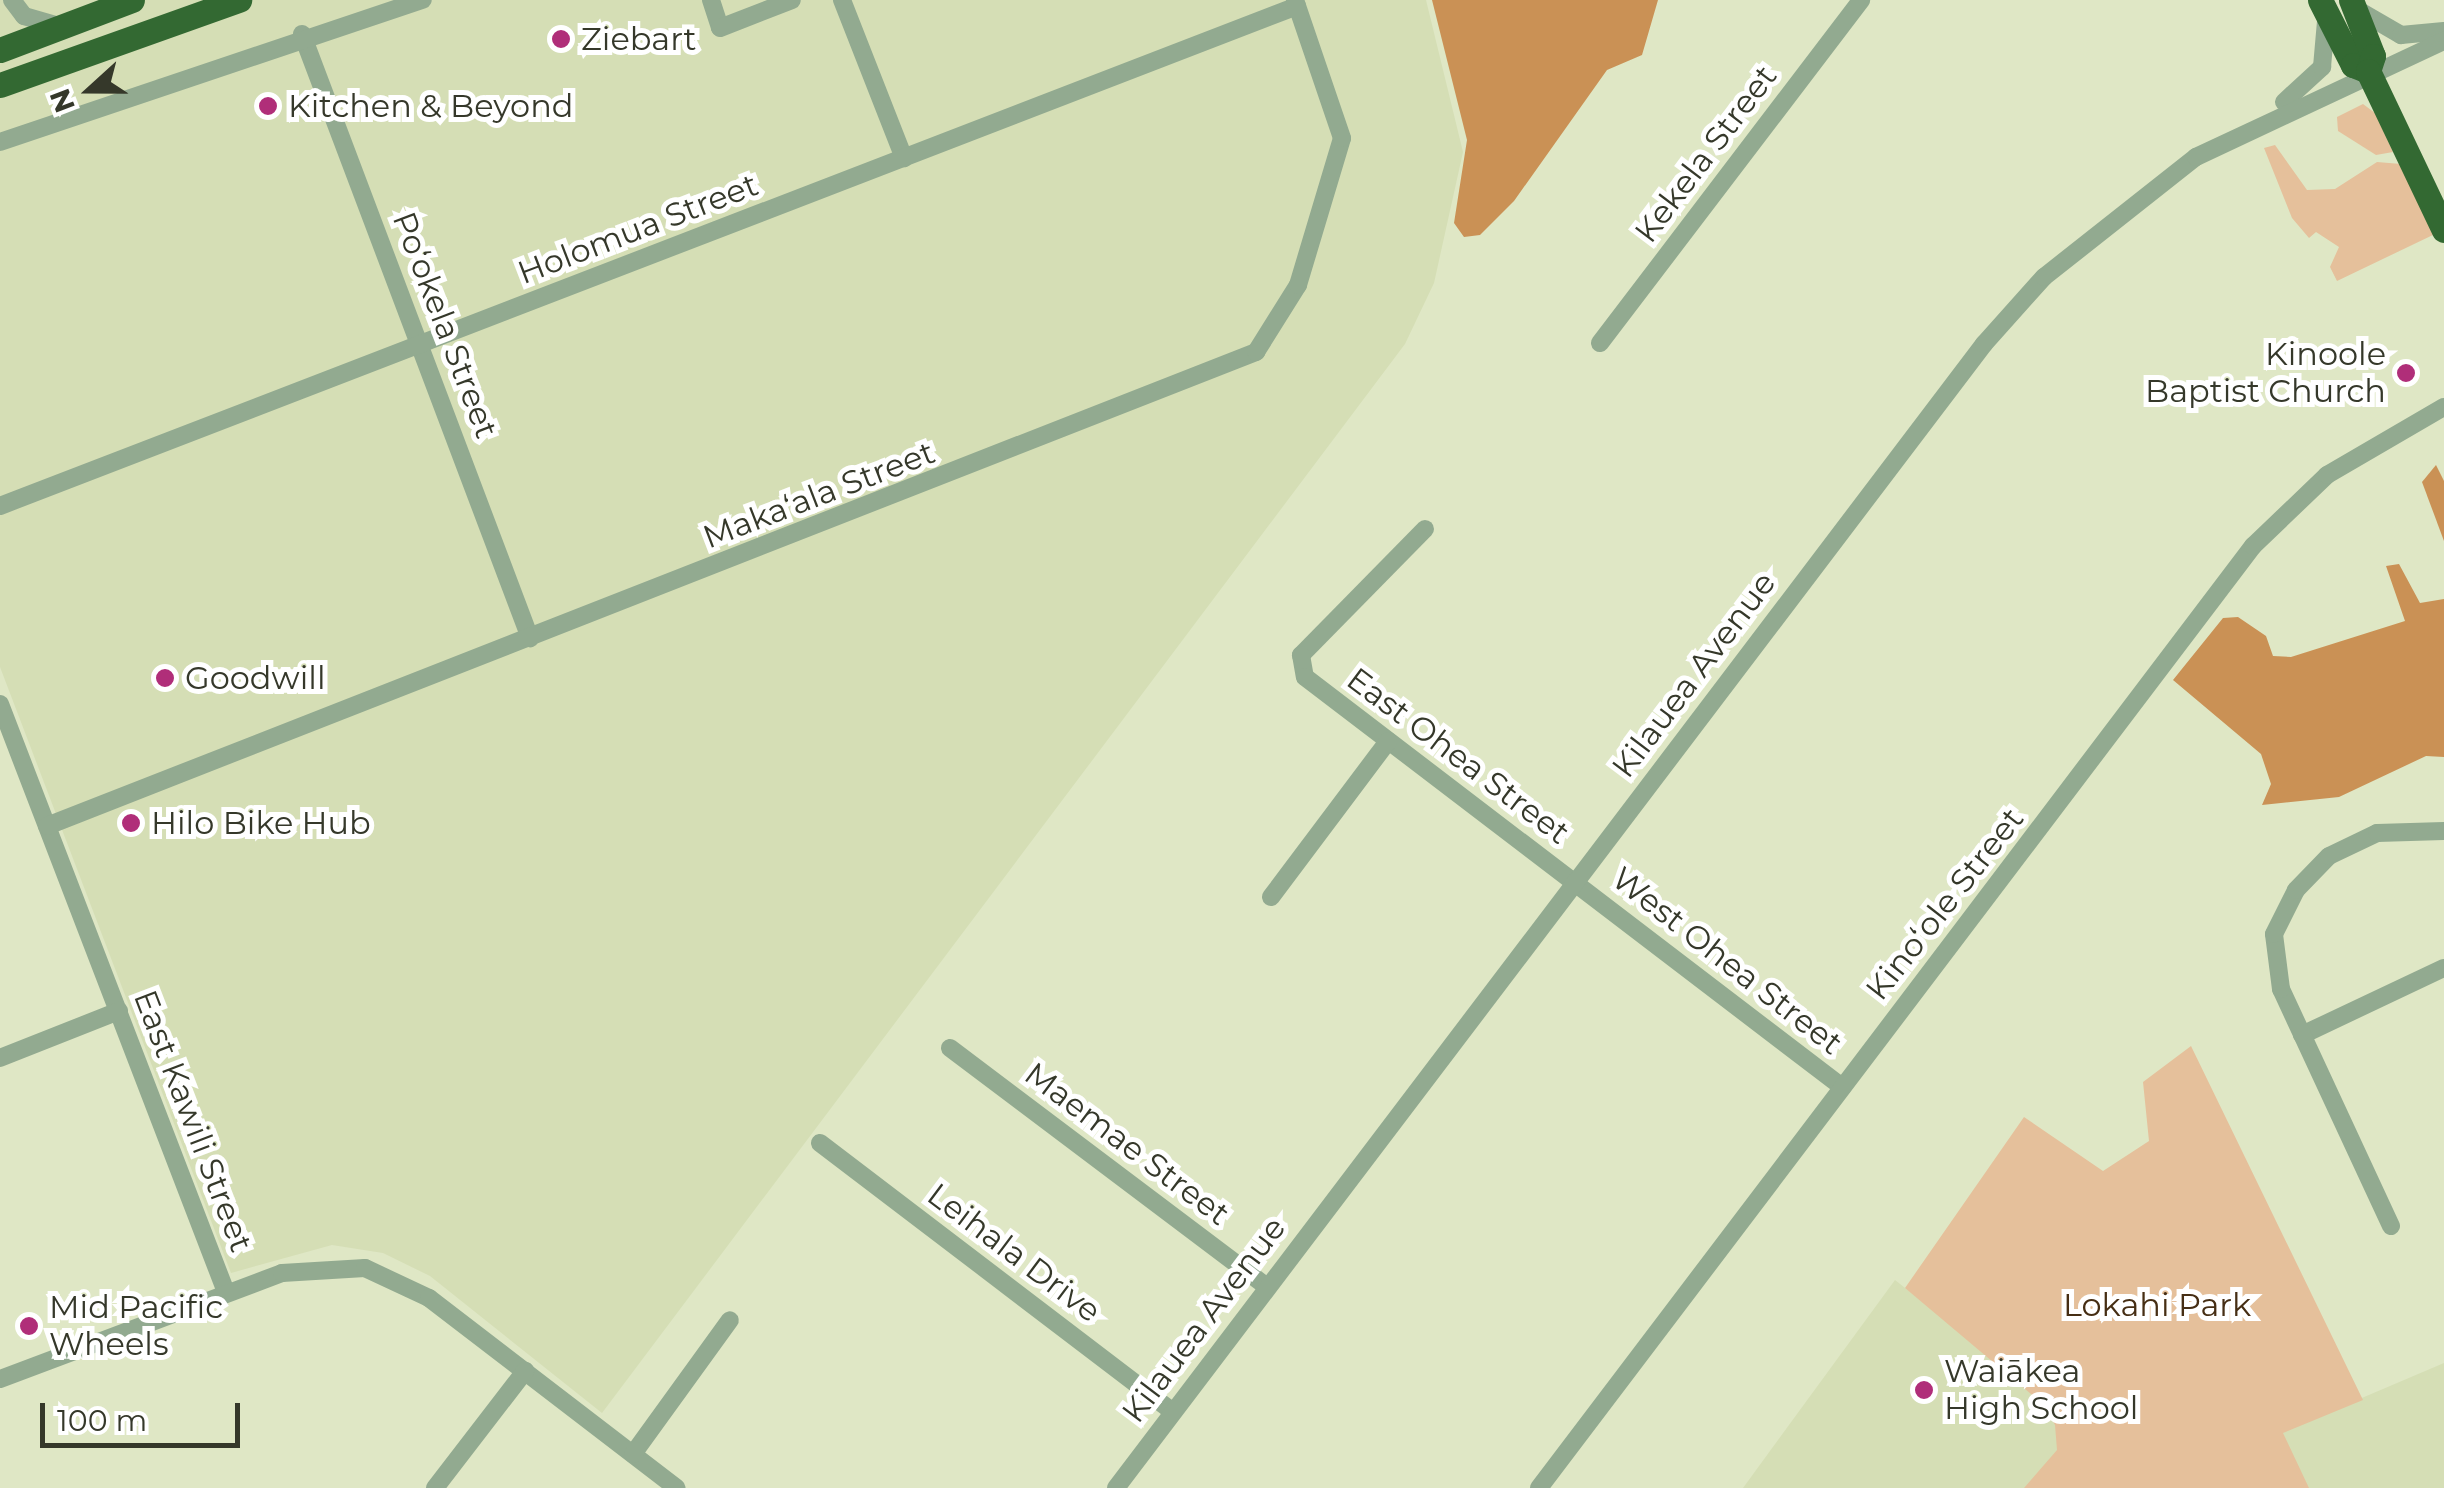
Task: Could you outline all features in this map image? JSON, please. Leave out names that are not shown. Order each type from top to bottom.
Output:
[{"type":"highway","points":[[2,49],[132,0]]},
{"type":"highway","points":[[0,85],[240,0]]},
{"type":"highway","points":[[2351,1],[2373,56],[2368,72]]},
{"type":"highway","points":[[2322,6],[2353,65],[2368,72],[2444,230]]},
{"type":"street","points":[[0,142],[302,34],[422,0]]},
{"type":"street","points":[[710,0],[720,28],[792,0]]},
{"type":"street","points":[[842,0],[904,158]]},
{"type":"street","name":"Kekela Street","points":[[1600,344],[1860,0]]},
{"type":"street","points":[[2351,1],[2388,32],[2444,31]]},
{"type":"street","points":[[2,49],[13,3],[60,26]]},
{"type":"street","name":"Holomua Street","points":[[0,506],[1296,3]]},
{"type":"street","name":"Maka‘ala Street","points":[[47,826],[1256,352],[1280,325],[1338,172],[1334,104],[1296,3]]},
{"type":"street","points":[[2225,140],[2313,80],[2326,57],[2322,6]]},
{"type":"street","name":"Po‘okela Street","points":[[302,34],[530,638]]},
{"type":"street","name":"Kilauea Avenue","points":[[1116,1488],[1984,344],[2076,245],[2225,140],[2368,72],[2444,41]]},
{"type":"street","name":"Kinoʻole Street","points":[[1539,1488],[2253,546],[2327,475],[2444,407]]},
{"type":"street","name":"East Ohea Street","points":[[1425,529],[1301,655],[1305,677],[1574,882]]},
{"type":"street","name":"East Kawili Street","points":[[0,704],[6,736],[47,826],[226,1292],[293,1270],[365,1268],[429,1298],[677,1488]]},
{"type":"street","points":[[1271,897],[1388,741]]},
{"type":"street","points":[[2391,1226],[2302,1036],[2273,963],[2274,934],[2296,890],[2330,856],[2376,833],[2444,831]]},
{"type":"street","name":"West Ohea Street","points":[[1574,882],[1842,1087]]},
{"type":"street","points":[[2302,1036],[2444,968]]},
{"type":"street","points":[[0,1058],[119,1011]]},
{"type":"street","name":"Maemae Street","points":[[950,1048],[1267,1287]]},
{"type":"street","name":"Leihala Drive","points":[[820,1144],[1172,1411]]},
{"type":"street","points":[[0,1379],[226,1292]]},
{"type":"street","points":[[633,1454],[730,1320]]},
{"type":"street","points":[[436,1488],[526,1372]]},
{"type":"shaded area","points":[[0,0],[1426,0],[1463,152],[1434,283],[1405,344],[602,1413],[430,1276],[383,1253],[332,1245],[231,1273],[0,667]]},
{"type":"shaded area","points":[[1432,0],[1658,0],[1642,55],[1607,70],[1514,201],[1480,235],[1464,237],[1454,223],[1467,140]]},
{"type":"shaded area","points":[[2436,465],[2444,481],[2444,541],[2422,482]]},
{"type":"shaded area","points":[[2399,564],[2420,603],[2444,599],[2444,757],[2426,756],[2339,797],[2262,805],[2271,784],[2261,754],[2173,680],[2223,618],[2238,617],[2266,636],[2273,656],[2291,657],[2405,621],[2386,566]]},
{"type":"shaded area","name":"Waiākea High School","points":[[1895,1280],[2155,1486],[2444,1363],[2444,1488],[1743,1488]]},
{"type":"green space","points":[[2363,104],[2375,113],[2393,152],[2376,155],[2338,131],[2337,117]]},
{"type":"green space","points":[[2275,145],[2307,190],[2335,189],[2377,162],[2401,164],[2435,234],[2337,281],[2330,267],[2339,247],[2316,232],[2309,238],[2292,218],[2264,148]]},
{"type":"green space","name":"Lokahi Park","points":[[2191,1046],[2363,1400],[2283,1433],[2309,1488],[2024,1488],[2057,1450],[2055,1425],[2043,1404],[1905,1288],[2024,1117],[2103,1171],[2149,1141],[2143,1082]]},
{"type":"place","name":"Ziebart","points":[[561,39]]},
{"type":"place","name":"Kitchen & Beyond","points":[[268,106]]},
{"type":"place","name":"Kinoole Baptist Church","points":[[2406,373]]},
{"type":"place","name":"Goodwill","points":[[165,678]]},
{"type":"place","name":"Hilo Bike Hub","points":[[131,823]]},
{"type":"place","name":"Mid Pacific Wheels","points":[[29,1326]]},
{"type":"place","name":"Waiākea High School","points":[[1924,1390]]}]
